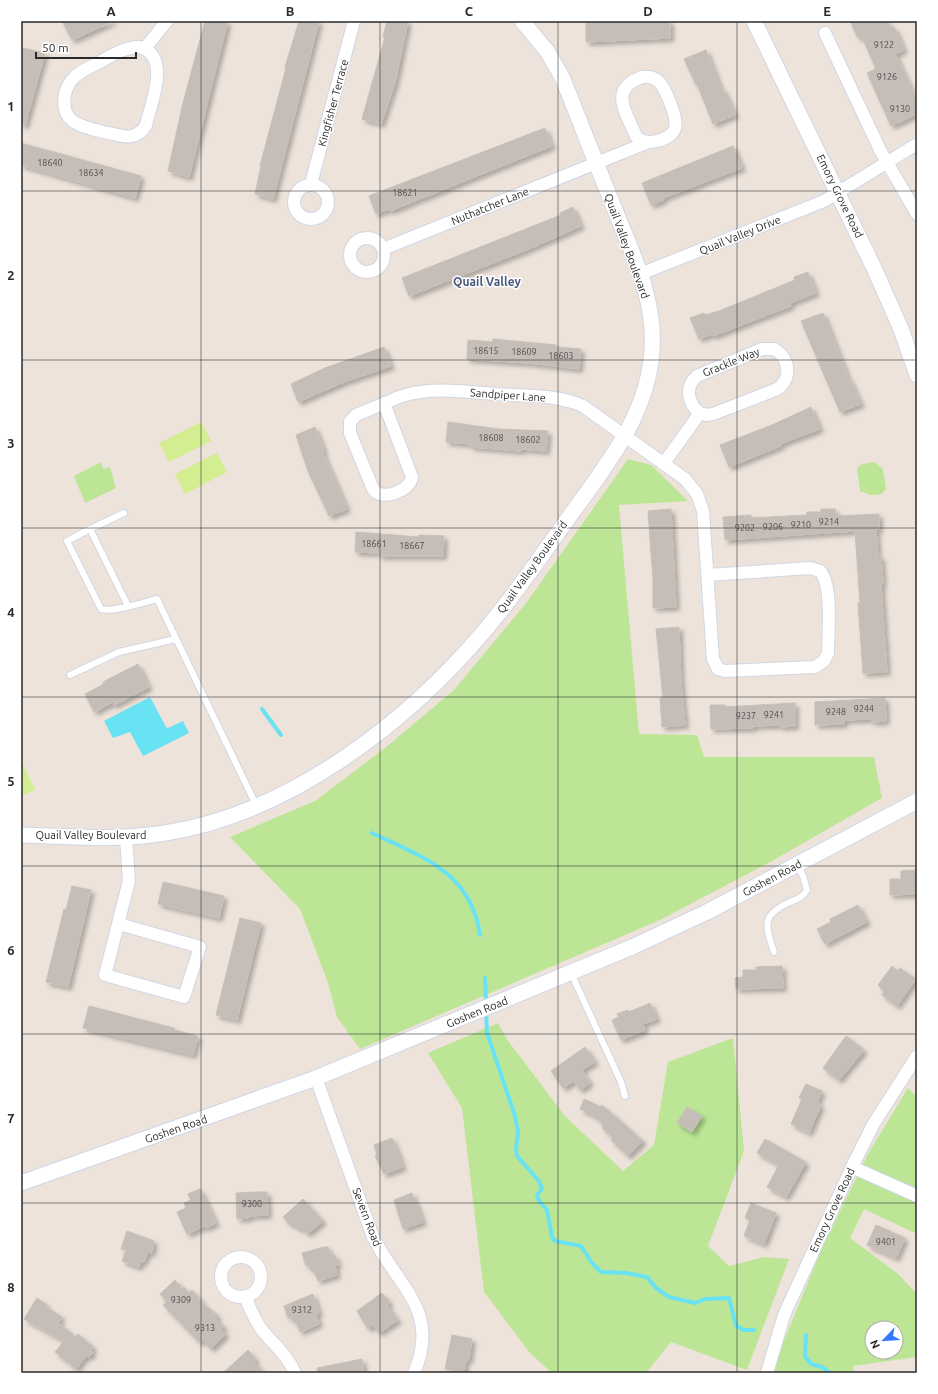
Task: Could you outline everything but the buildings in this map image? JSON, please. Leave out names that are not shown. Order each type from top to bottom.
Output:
[{"type":"street","points":[[144,48],[167,21]]},
{"type":"street","name":"Kingfisher Terrace","points":[[312,184],[354,21]]},
{"type":"street","name":"Quail Valley Boulevard","points":[[21,835],[126,837],[167,833],[194,828],[221,821],[256,807],[292,790],[342,759],[389,724],[440,679],[473,645],[504,608],[595,481],[625,436],[638,412],[645,394],[652,359],[651,317],[647,296],[640,274],[558,71],[542,43],[522,21]]},
{"type":"street","name":"Emory Grove Road","points":[[754,21],[890,302],[917,375]]},
{"type":"street","points":[[825,33],[888,163],[905,190],[917,214]]},
{"type":"street","points":[[137,47],[144,48],[154,58],[158,74],[146,125],[142,131],[132,136],[124,136],[83,126],[72,121],[66,112],[64,103],[68,84],[73,77],[126,49],[137,47]]},
{"type":"street","points":[[646,77],[654,78],[662,87],[674,113],[676,124],[675,130],[670,135],[654,142],[646,143],[641,141],[636,136],[622,100],[623,91],[627,84],[646,77]]},
{"type":"street","name":"Nuthatcher Lane","points":[[383,249],[646,143]]},
{"type":"street","name":"Quail Valley Drive","points":[[640,274],[824,201],[917,144]]},
{"type":"street","name":"Grackle Way","points":[[772,348],[784,359],[788,373],[786,381],[781,386],[713,414],[706,415],[700,413],[691,403],[689,391],[690,383],[697,376],[762,349],[772,348]]},
{"type":"street","name":"Sandpiper Lane","points":[[384,403],[412,477],[411,482],[406,487],[384,495],[377,494],[373,489],[349,428],[352,418],[384,403],[407,394],[435,391],[557,398],[583,406],[688,481],[700,501],[704,517],[713,659],[718,669],[724,672],[804,668],[814,667],[826,659],[828,653],[826,584],[820,571],[810,568],[708,575]]},
{"type":"street","points":[[664,463],[700,413]]},
{"type":"street","name":"Goshen Road","points":[[21,1183],[316,1078],[515,996],[678,926],[917,801]]},
{"type":"street","points":[[119,924],[200,947],[184,997],[105,975],[129,881],[126,837]]},
{"type":"street","name":"Emory Grove Road","points":[[767,1373],[784,1315],[852,1167],[874,1123],[917,1056]]},
{"type":"street","name":"Severn Road","points":[[316,1078],[373,1237],[382,1254],[415,1301],[419,1312],[423,1338],[422,1350],[414,1373]]},
{"type":"street","points":[[852,1167],[917,1196]]},
{"type":"street","points":[[245,1296],[254,1318],[263,1331],[284,1354],[295,1373]]},
{"type":"lane","points":[[124,513],[67,541],[98,604],[104,610],[157,599],[256,807]]},
{"type":"lane","points":[[90,530],[128,606]]},
{"type":"lane","points":[[70,675],[119,652],[176,639]]},
{"type":"lane","points":[[774,952],[766,929],[766,920],[772,913],[782,906],[803,897],[807,890],[804,876],[797,865]]},
{"type":"lane","points":[[571,972],[621,1082],[625,1096]]},
{"type":"green space","points":[[201,422],[211,441],[169,462],[159,443]]},
{"type":"green space","points":[[217,453],[227,472],[185,494],[175,474]]},
{"type":"green space","points":[[628,459],[651,465],[688,501],[619,505],[639,734],[697,735],[704,757],[874,757],[882,798],[772,861],[660,920],[360,1049],[337,1017],[328,983],[300,909],[230,837],[315,801],[385,748],[454,690],[527,602]]},
{"type":"green space","points":[[101,462],[103,469],[110,467],[116,488],[85,503],[74,476]]},
{"type":"green space","points":[[874,462],[883,469],[886,489],[882,494],[871,495],[860,491],[857,468],[862,464]]},
{"type":"green space","points":[[21,760],[35,790],[21,796]]},
{"type":"green space","points":[[498,1023],[506,1038],[565,1116],[623,1171],[654,1145],[668,1062],[733,1038],[744,1151],[708,1246],[729,1266],[764,1257],[789,1259],[747,1370],[671,1342],[646,1373],[552,1373],[530,1353],[484,1292],[462,1108],[428,1053]]},
{"type":"green space","points":[[908,1088],[917,1097],[917,1234],[864,1209],[850,1238],[897,1273],[917,1294],[917,1358],[904,1359],[904,1320],[864,1320],[864,1360],[895,1360],[853,1366],[854,1373],[774,1373],[780,1350],[823,1246],[868,1154]]},
{"type":"water","points":[[150,697],[166,727],[168,728],[183,721],[189,733],[143,756],[130,732],[113,738],[104,721]]},
{"type":"waterway","points":[[262,709],[281,735]]},
{"type":"waterway","points":[[372,833],[426,859],[455,881],[466,896],[475,914],[480,935]]},
{"type":"waterway","points":[[485,978],[486,1003]]},
{"type":"waterway","points":[[486,1010],[487,1033],[515,1116],[518,1132],[516,1150],[517,1156],[539,1181],[542,1189],[537,1195],[539,1201],[547,1210],[552,1237],[555,1241],[581,1246],[592,1263],[601,1272],[626,1273],[647,1277],[656,1288],[669,1297],[695,1303],[705,1299],[729,1298],[736,1325],[743,1330],[754,1330]]},
{"type":"waterway","points":[[806,1335],[805,1356],[811,1364],[822,1367],[830,1373]]},
{"type":"district","name":"Quail Valley","points":[[487,282]]}]
